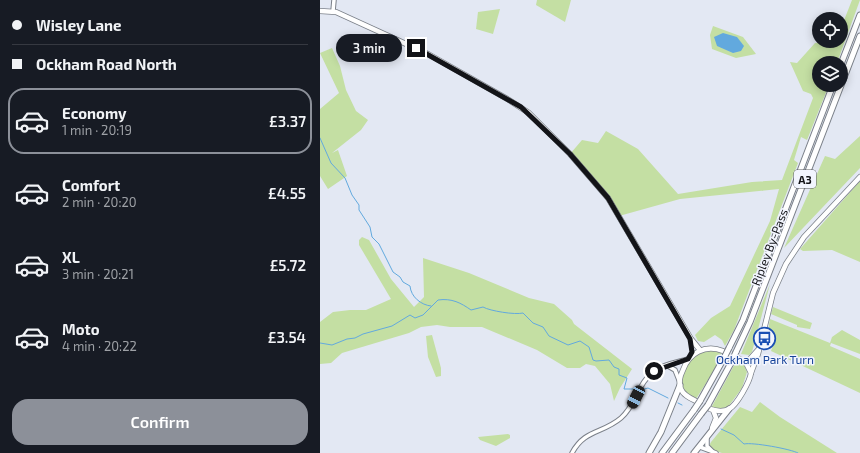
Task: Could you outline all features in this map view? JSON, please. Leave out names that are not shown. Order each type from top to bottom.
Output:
[{"type":"highway","points":[[844,56],[860,15]]},
{"type":"highway","name":"Ripley By-Pass","points":[[672,453],[701,414],[710,408],[736,352],[761,294],[860,36]]},
{"type":"highway","name":"Ripley By-Pass","points":[[662,453],[694,410],[724,358],[743,320],[830,92]]},
{"type":"highway","points":[[649,453],[662,432],[680,383]]},
{"type":"highway","points":[[694,453],[729,409]]},
{"type":"main road","points":[[320,11],[333,11],[428,54],[529,113],[570,154],[608,198],[690,339],[700,350]]},
{"type":"main road","points":[[710,408],[729,409],[741,395],[756,360],[773,293],[786,264],[804,237],[860,177]]},
{"type":"main road","points":[[690,339],[690,357],[680,383],[684,393],[698,401]]},
{"type":"main road","points":[[690,357],[700,350],[712,348],[723,350]]},
{"type":"main road","points":[[751,373],[749,367],[740,360],[749,360],[758,350]]},
{"type":"main road","points":[[700,447],[699,443],[715,423],[716,418],[710,408]]},
{"type":"street","points":[[333,11],[334,0]]},
{"type":"street","points":[[572,453],[584,437],[620,419],[629,409],[642,384],[654,371],[690,357]]},
{"type":"street","points":[[667,366],[675,370],[680,383]]},
{"type":"street","points":[[707,438],[707,446],[714,453]]},
{"type":"street","points":[[700,447],[714,453]]},
{"type":"green space","points":[[537,0],[571,0],[565,22],[536,5]]},
{"type":"green space","points":[[852,0],[860,0],[848,33],[848,12]]},
{"type":"green space","points":[[500,9],[493,34],[476,29],[478,12]]},
{"type":"green space","points":[[713,26],[743,37],[756,54],[736,58],[712,49],[710,35]]},
{"type":"green space","points":[[812,46],[812,48],[842,48],[840,56],[812,56],[812,92],[826,92],[807,140],[801,137],[794,160],[798,163],[734,330],[725,346],[722,340],[715,335],[704,342],[698,341],[695,335],[711,318],[730,306],[770,221],[779,189],[680,199],[619,216],[610,196],[586,169],[585,170],[570,154],[582,140],[598,143],[606,131],[638,149],[678,194],[752,182],[782,180],[813,98],[811,94],[803,91],[790,62],[797,63]]},
{"type":"green space","points":[[332,48],[340,66],[346,90],[356,111],[368,120],[361,130],[332,153],[338,150],[347,176],[328,189],[320,176],[320,109],[339,93],[320,53]]},
{"type":"green space","points":[[860,136],[860,168],[784,248],[825,156],[835,159]]},
{"type":"green space","points":[[860,181],[860,262],[832,250],[803,251],[800,249]]},
{"type":"green space","points":[[362,237],[369,240],[391,279],[414,307],[424,297],[423,258],[469,273],[529,298],[554,304],[572,320],[574,324],[632,369],[614,401],[610,384],[595,366],[586,364],[580,368],[567,368],[537,350],[482,327],[450,327],[437,325],[421,327],[409,333],[342,353],[331,363],[320,364],[320,322],[333,312],[366,310],[391,299],[359,245],[359,240]]},
{"type":"green space","points":[[770,284],[752,352],[749,355],[741,354]]},
{"type":"green space","points":[[773,307],[812,323],[810,329],[797,327],[797,325],[771,314]]},
{"type":"green space","points":[[770,319],[830,343],[832,337],[842,330],[860,340],[860,354],[831,343],[830,346],[860,359],[860,393],[771,351],[775,340],[767,337]]},
{"type":"green space","points":[[432,335],[441,368],[441,376],[436,377],[428,357],[426,336]]},
{"type":"green space","points":[[709,350],[722,352],[713,372],[696,399],[683,391],[682,384],[684,371],[691,360],[702,352]]},
{"type":"green space","points":[[737,360],[744,365],[747,372],[742,388],[728,407],[717,409],[711,408]]},
{"type":"green space","points":[[760,402],[780,417],[837,453],[722,453],[712,450],[709,446],[711,442],[740,407],[752,412]]},
{"type":"green space","points":[[510,435],[510,438],[496,446],[480,440],[478,437]]},
{"type":"water","points":[[723,33],[737,37],[744,46],[741,51],[733,53],[717,46],[714,37]]},
{"type":"waterway","points":[[320,138],[331,163],[345,178],[352,195],[359,205],[359,210],[370,227],[372,237],[379,244],[393,272],[400,277],[403,282],[410,286],[412,294],[417,300],[431,306]]},
{"type":"waterway","points":[[320,343],[332,345],[392,326],[410,315],[415,318],[423,315],[438,300],[452,300],[471,310],[483,307],[503,312],[523,313],[533,323],[543,327],[549,336],[568,345],[580,341],[589,347],[593,360],[609,360],[614,367],[619,369],[619,375],[627,378],[624,389],[634,389],[636,391]]},
{"type":"waterway","points":[[641,390],[648,388],[668,398]]},
{"type":"waterway","points":[[678,403],[682,405]]},
{"type":"waterway","points":[[721,429],[734,435],[744,444],[771,446],[798,453]]},
{"type":"place","name":"Ockham Park Turn","points":[[765,338]]},
{"type":"route","points":[[416,48],[496,92],[525,110],[570,154],[608,198],[692,343],[692,355],[688,359],[654,371]]}]
